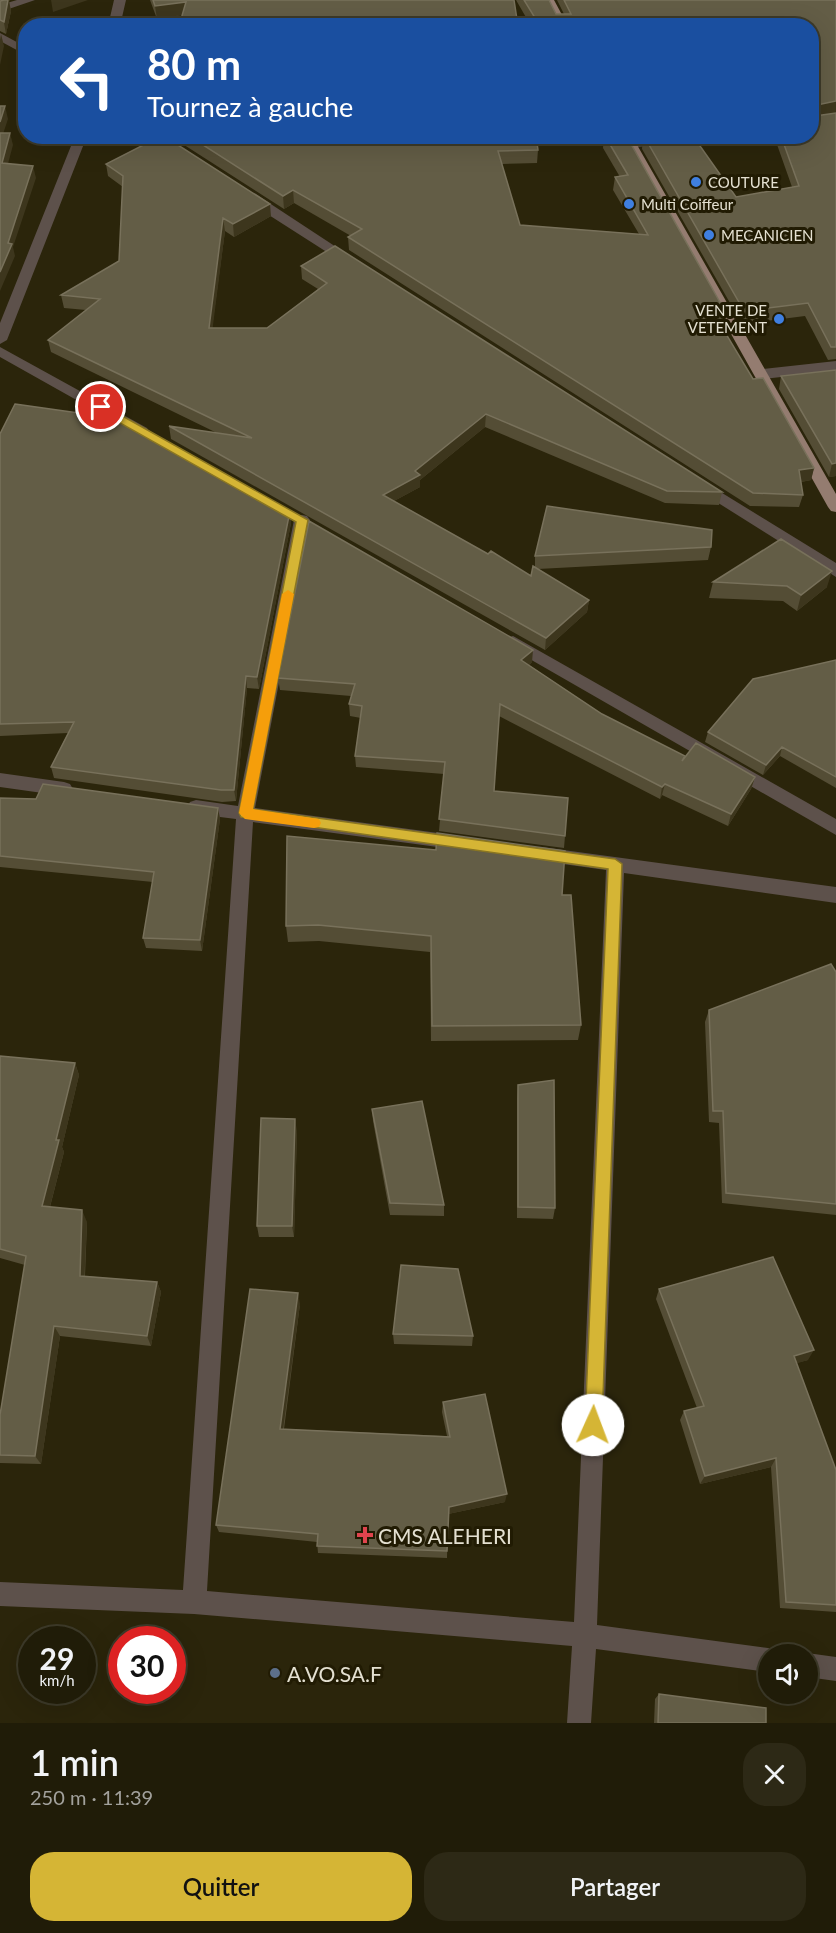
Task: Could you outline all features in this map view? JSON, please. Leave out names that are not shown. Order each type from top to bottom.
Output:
[{"type":"main road","points":[[548,0],[558,18]]},
{"type":"main road","points":[[630,144],[836,507]]},
{"type":"street","points":[[0,9],[28,0]]},
{"type":"street","points":[[116,18],[120,0]]},
{"type":"street","points":[[0,36],[18,47]]},
{"type":"street","points":[[0,340],[78,144]]},
{"type":"street","points":[[236,188],[366,271]]},
{"type":"street","points":[[0,351],[156,438]]},
{"type":"street","points":[[762,374],[836,366]]},
{"type":"street","points":[[686,475],[836,571]]},
{"type":"street","points":[[194,1602],[245,813],[302,520]]},
{"type":"street","points":[[497,633],[836,828]]},
{"type":"street","points":[[0,780],[82,791]]},
{"type":"street","points":[[175,804],[477,845]]},
{"type":"street","points":[[523,852],[836,894]]},
{"type":"street","points":[[579,1723],[585,1635],[615,864]]},
{"type":"street","points":[[0,1594],[194,1602],[585,1635],[758,1659]]},
{"type":"street","points":[[818,1667],[836,1670]]},
{"type":"building","points":[[8,0],[4,22],[0,20],[0,1]]},
{"type":"building","points":[[153,0],[514,0],[517,18],[181,18],[186,2],[155,6]]},
{"type":"building","points":[[524,0],[549,0],[556,14],[571,14],[564,0],[836,0],[836,101],[819,105],[819,18],[535,18]]},
{"type":"building","points":[[0,106],[5,106],[0,122]]},
{"type":"building","points":[[836,113],[836,347],[831,347],[808,303],[744,311],[649,144],[699,144],[736,197],[799,186],[784,144],[819,144],[819,115]]},
{"type":"building","points":[[0,133],[10,133],[2,163],[33,166],[8,243],[12,244],[0,272]]},
{"type":"building","points":[[145,144],[176,144],[270,204],[233,224],[223,218],[209,328],[267,328],[327,283],[301,266],[335,246],[722,492],[667,491],[486,414],[415,471],[420,475],[383,495],[488,554],[491,551],[531,576],[533,566],[589,600],[546,638],[169,426],[252,438],[48,340],[100,299],[61,295],[119,261],[123,176],[106,164]]},
{"type":"building","points":[[202,144],[537,144],[538,150],[498,151],[520,225],[648,235],[615,177],[628,175],[610,144],[631,144],[726,313],[714,314],[753,379],[763,378],[814,468],[799,470],[803,495],[753,493],[348,237],[362,229],[293,190],[283,196]]},
{"type":"building","points":[[836,370],[836,463],[832,464],[781,376]]},
{"type":"building","points":[[15,404],[128,420],[290,511],[257,677],[246,676],[234,790],[51,767],[74,722],[0,724],[0,434]]},
{"type":"building","points":[[547,506],[712,530],[711,547],[535,556]]},
{"type":"building","points":[[309,521],[533,650],[521,660],[602,714],[685,756],[682,761],[696,743],[755,777],[731,814],[665,784],[662,787],[500,704],[494,791],[568,798],[565,836],[439,819],[445,762],[355,756],[362,706],[349,704],[355,684],[278,678]]},
{"type":"building","points":[[781,539],[832,571],[801,595],[787,586],[713,582]]},
{"type":"building","points":[[836,660],[836,777],[782,747],[766,765],[708,732],[753,679]]},
{"type":"building","points":[[43,784],[218,808],[200,940],[143,938],[154,872],[0,856],[0,798],[36,799]]},
{"type":"building","points":[[437,833],[565,851],[562,895],[571,895],[581,1025],[432,1026],[431,936],[318,925],[286,926],[287,836],[436,850]]},
{"type":"building","points":[[831,964],[836,972],[836,1204],[726,1193],[723,1111],[713,1111],[709,1010]]},
{"type":"building","points":[[0,1056],[75,1063],[42,1206],[82,1210],[80,1276],[157,1282],[147,1336],[54,1326],[35,1456],[0,1455],[0,1415],[26,1256],[0,1249]]},
{"type":"building","points":[[554,1080],[555,1208],[518,1207],[518,1085]]},
{"type":"building","points":[[422,1101],[444,1205],[390,1203],[372,1109]]},
{"type":"building","points":[[261,1118],[295,1119],[292,1226],[257,1226]]},
{"type":"building","points":[[773,1257],[814,1350],[794,1356],[836,1470],[836,1605],[786,1602],[776,1458],[705,1476],[684,1411],[704,1406],[659,1289]]},
{"type":"building","points":[[401,1265],[458,1269],[473,1336],[393,1334]]},
{"type":"building","points":[[250,1289],[298,1293],[280,1429],[450,1437],[443,1402],[485,1394],[507,1494],[449,1507],[447,1551],[317,1546],[318,1534],[216,1525]]},
{"type":"building","points":[[659,1694],[766,1708],[766,1723],[658,1723]]},
{"type":"slow traffic","points":[[288,594],[245,813],[314,823]]},
{"type":"place","name":"COUTURE","points":[[696,182]]},
{"type":"place","name":"Multi Coiffeur","points":[[629,204]]},
{"type":"place","name":"MECANICIEN","points":[[709,235]]},
{"type":"place","name":"VENTE DE VETEMENT","points":[[779,319]]},
{"type":"place","name":"CMS ALEHERI","points":[[365,1535]]},
{"type":"place","name":"A.VO.SA.F","points":[[275,1673]]},
{"type":"route","points":[[101,407],[302,520],[245,813],[615,864],[593,1425]]}]
